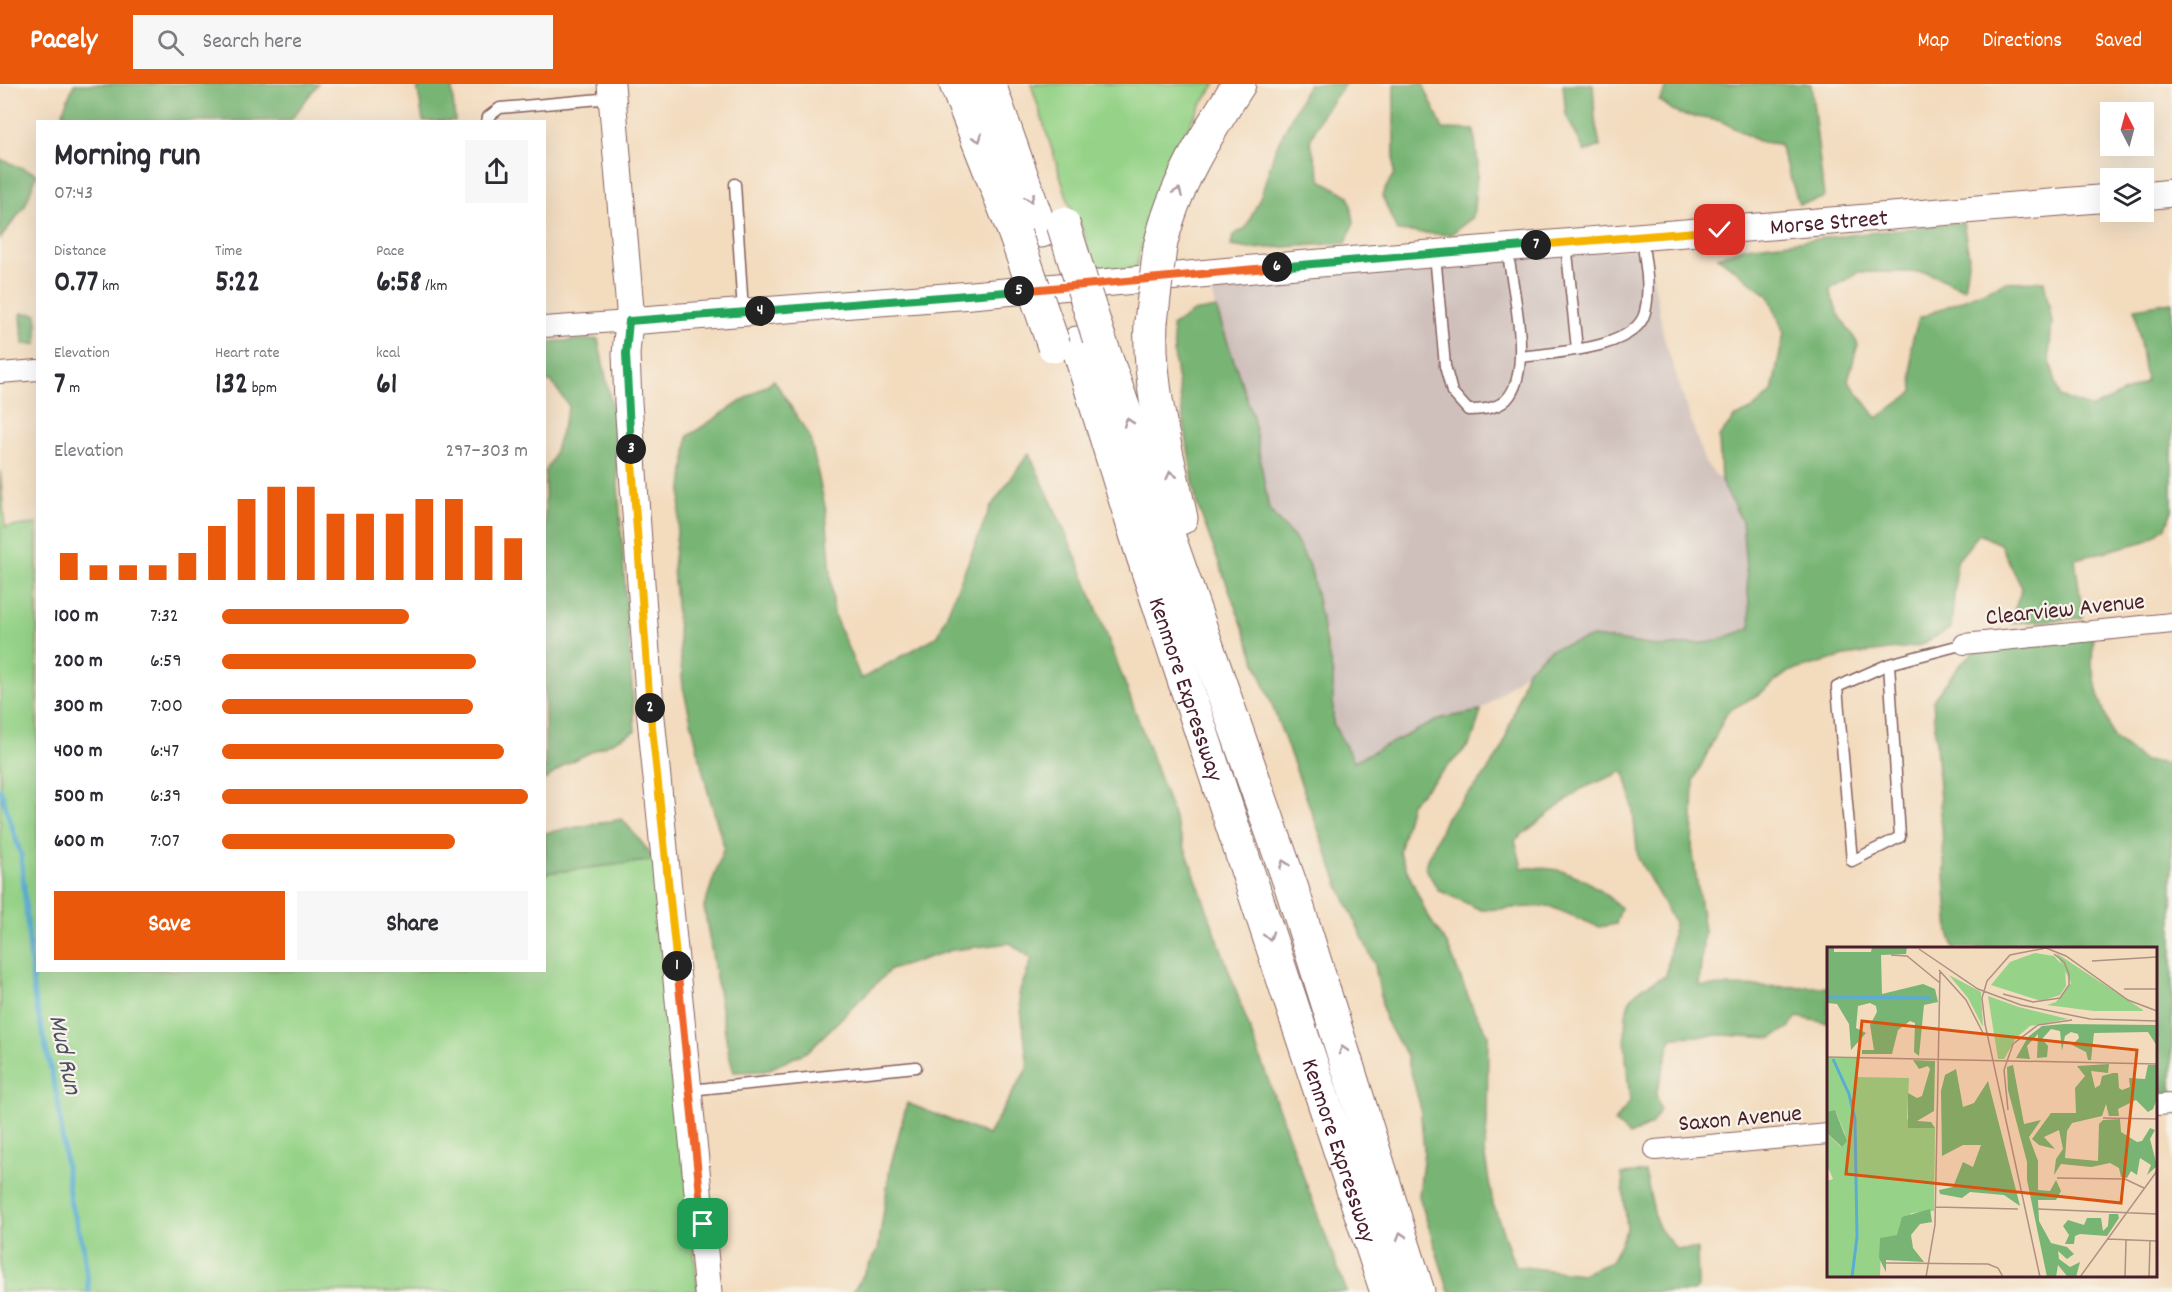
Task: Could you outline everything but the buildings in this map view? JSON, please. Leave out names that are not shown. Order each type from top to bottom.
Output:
[{"type":"highway","points":[[956,84],[1040,230]]},
{"type":"highway","points":[[988,84],[1077,342],[1217,675]]},
{"type":"highway","points":[[1013,84],[1040,230],[1077,342]]},
{"type":"highway","points":[[1217,675],[1162,433],[1150,350],[1151,322],[1164,228],[1188,168],[1239,84]]},
{"type":"highway","name":"Kenmore Expressway","points":[[1077,342],[1153,622],[1231,821],[1387,1292]]},
{"type":"highway","name":"Kenmore Expressway","points":[[1217,675],[1296,900],[1418,1292]]},
{"type":"street","points":[[611,91],[629,321],[626,354],[628,402],[650,708],[690,1090],[708,1292]]},
{"type":"street","points":[[2154,195],[2172,193]]},
{"type":"street","name":"Morse Street","points":[[546,327],[1162,279],[2100,199]]},
{"type":"street","points":[[0,373],[36,370]]},
{"type":"street","name":"Clearview Avenue","points":[[1964,644],[2172,623]]},
{"type":"street","points":[[2157,1105],[2172,1104]]},
{"type":"street","name":"Saxon Avenue","points":[[1655,1150],[1827,1134]]},
{"type":"lane","points":[[487,120],[500,108],[611,91]]},
{"type":"lane","points":[[735,184],[743,312]]},
{"type":"lane","points":[[1521,357],[1576,349],[1617,339],[1639,326],[1645,313],[1648,285],[1642,237]]},
{"type":"lane","points":[[1566,243],[1576,349]]},
{"type":"lane","points":[[1435,254],[1445,366],[1452,392],[1468,410],[1489,410],[1510,396],[1521,357],[1507,248]]},
{"type":"lane","points":[[1889,664],[1900,837],[1851,861],[1837,687],[1889,664],[1964,644]]},
{"type":"lane","points":[[690,1090],[916,1067]]},
{"type":"shaded area","points":[[1648,248],[1664,338],[1705,463],[1721,481],[1742,521],[1751,628],[1712,642],[1663,647],[1594,637],[1551,649],[1481,711],[1442,718],[1354,761],[1333,724],[1333,676],[1327,637],[1296,540],[1269,510],[1253,417],[1216,308],[1210,280]]},
{"type":"green space","points":[[74,84],[318,84],[291,120],[65,120],[63,111]]},
{"type":"green space","points":[[417,84],[467,84],[452,89],[455,120],[423,120]]},
{"type":"green space","points":[[1031,84],[1216,84],[1203,101],[1179,146],[1158,197],[1136,268],[1095,272],[1080,222],[1075,222]]},
{"type":"green space","points":[[1308,84],[1345,84],[1321,116],[1310,141],[1321,180],[1349,196],[1354,222],[1346,243],[1251,249],[1231,246],[1233,235],[1246,228],[1262,193],[1275,150]]},
{"type":"green space","points":[[1394,84],[1423,84],[1443,129],[1474,130],[1478,165],[1473,217],[1450,235],[1397,231],[1382,195],[1394,173]]},
{"type":"green space","points":[[1563,84],[1593,84],[1595,119],[1600,146],[1585,152],[1566,115]]},
{"type":"green space","points":[[1669,84],[1811,84],[1824,198],[1799,204],[1779,144],[1760,142],[1721,121],[1679,114],[1659,101]]},
{"type":"green space","points":[[0,159],[36,174],[36,177],[25,206],[0,239]]},
{"type":"green space","points":[[1963,222],[1969,256],[1964,289],[1926,272],[1858,272],[1829,290],[1838,313],[1858,344],[1848,380],[1877,418],[1913,392],[1911,345],[1919,318],[2006,282],[2044,281],[2052,322],[2049,357],[2060,397],[2092,408],[2146,382],[2135,308],[2172,302],[2172,510],[2166,527],[2146,541],[2075,559],[2083,618],[2010,623],[2022,588],[2000,544],[1979,534],[1957,561],[1951,628],[1918,646],[1845,656],[1788,672],[1759,694],[1728,711],[1694,780],[1692,847],[1704,931],[1699,986],[1827,987],[1827,1023],[1797,1017],[1790,1027],[1772,1038],[1723,1035],[1672,1037],[1656,1094],[1660,1109],[1651,1125],[1629,1135],[1614,1122],[1630,1102],[1626,1051],[1627,1012],[1631,998],[1635,994],[1644,986],[1666,976],[1674,922],[1638,858],[1632,802],[1624,771],[1581,789],[1515,840],[1522,868],[1553,869],[1587,882],[1621,908],[1616,924],[1599,927],[1549,906],[1481,910],[1438,890],[1425,867],[1446,817],[1482,779],[1502,749],[1527,670],[1551,649],[1594,637],[1663,647],[1712,642],[1751,628],[1742,521],[1721,481],[1719,437],[1734,418],[1751,410],[1772,392],[1784,333],[1769,296],[1718,257],[1746,247]]},
{"type":"green space","points":[[1216,308],[1253,417],[1269,510],[1296,540],[1311,570],[1333,676],[1333,724],[1354,761],[1442,718],[1481,711],[1471,743],[1411,803],[1399,852],[1427,915],[1447,944],[1474,1011],[1488,1034],[1487,1126],[1484,1152],[1493,1204],[1515,1266],[1582,1274],[1611,1262],[1627,1229],[1622,1174],[1645,1172],[1657,1226],[1676,1249],[1697,1249],[1698,1288],[1694,1292],[1449,1292],[1419,1196],[1424,1151],[1420,1105],[1406,1054],[1385,1020],[1375,965],[1340,888],[1196,501],[1175,363],[1172,326],[1193,312]]},
{"type":"green space","points":[[21,313],[36,314],[36,344],[23,344]]},
{"type":"green space","points":[[598,339],[613,412],[635,731],[566,764],[546,779],[546,469],[552,460],[569,406],[551,381],[546,383],[546,342]]},
{"type":"green space","points":[[774,380],[810,437],[826,511],[834,615],[861,679],[938,636],[990,508],[1029,453],[1081,569],[1122,674],[1313,1204],[1347,1292],[853,1292],[878,1250],[890,1168],[907,1103],[988,1135],[1028,1067],[1019,993],[1032,959],[1010,943],[952,950],[890,970],[808,1051],[765,1071],[734,1072],[729,1055],[704,907],[724,847],[707,788],[683,687],[673,568],[688,436]]},
{"type":"green space","points":[[0,471],[5,527],[36,524],[36,972],[546,972],[546,873],[656,860],[698,1292],[0,1292]]},
{"type":"green space","points":[[2093,638],[2092,666],[2098,694],[2113,737],[2144,761],[2172,764],[2172,1093],[2157,1091],[2157,947],[1954,947],[1949,932],[1933,700],[1961,663],[1976,651]]},
{"type":"green space","points":[[622,819],[656,860],[546,873],[546,833]]},
{"type":"waterway","name":"Mud Run","points":[[0,789],[21,855],[34,996],[58,1101],[70,1201],[83,1245],[89,1292]]},
{"type":"route","points":[[703,1224],[650,708],[628,402],[626,354],[629,321],[972,295],[1296,265],[1720,230]]}]
